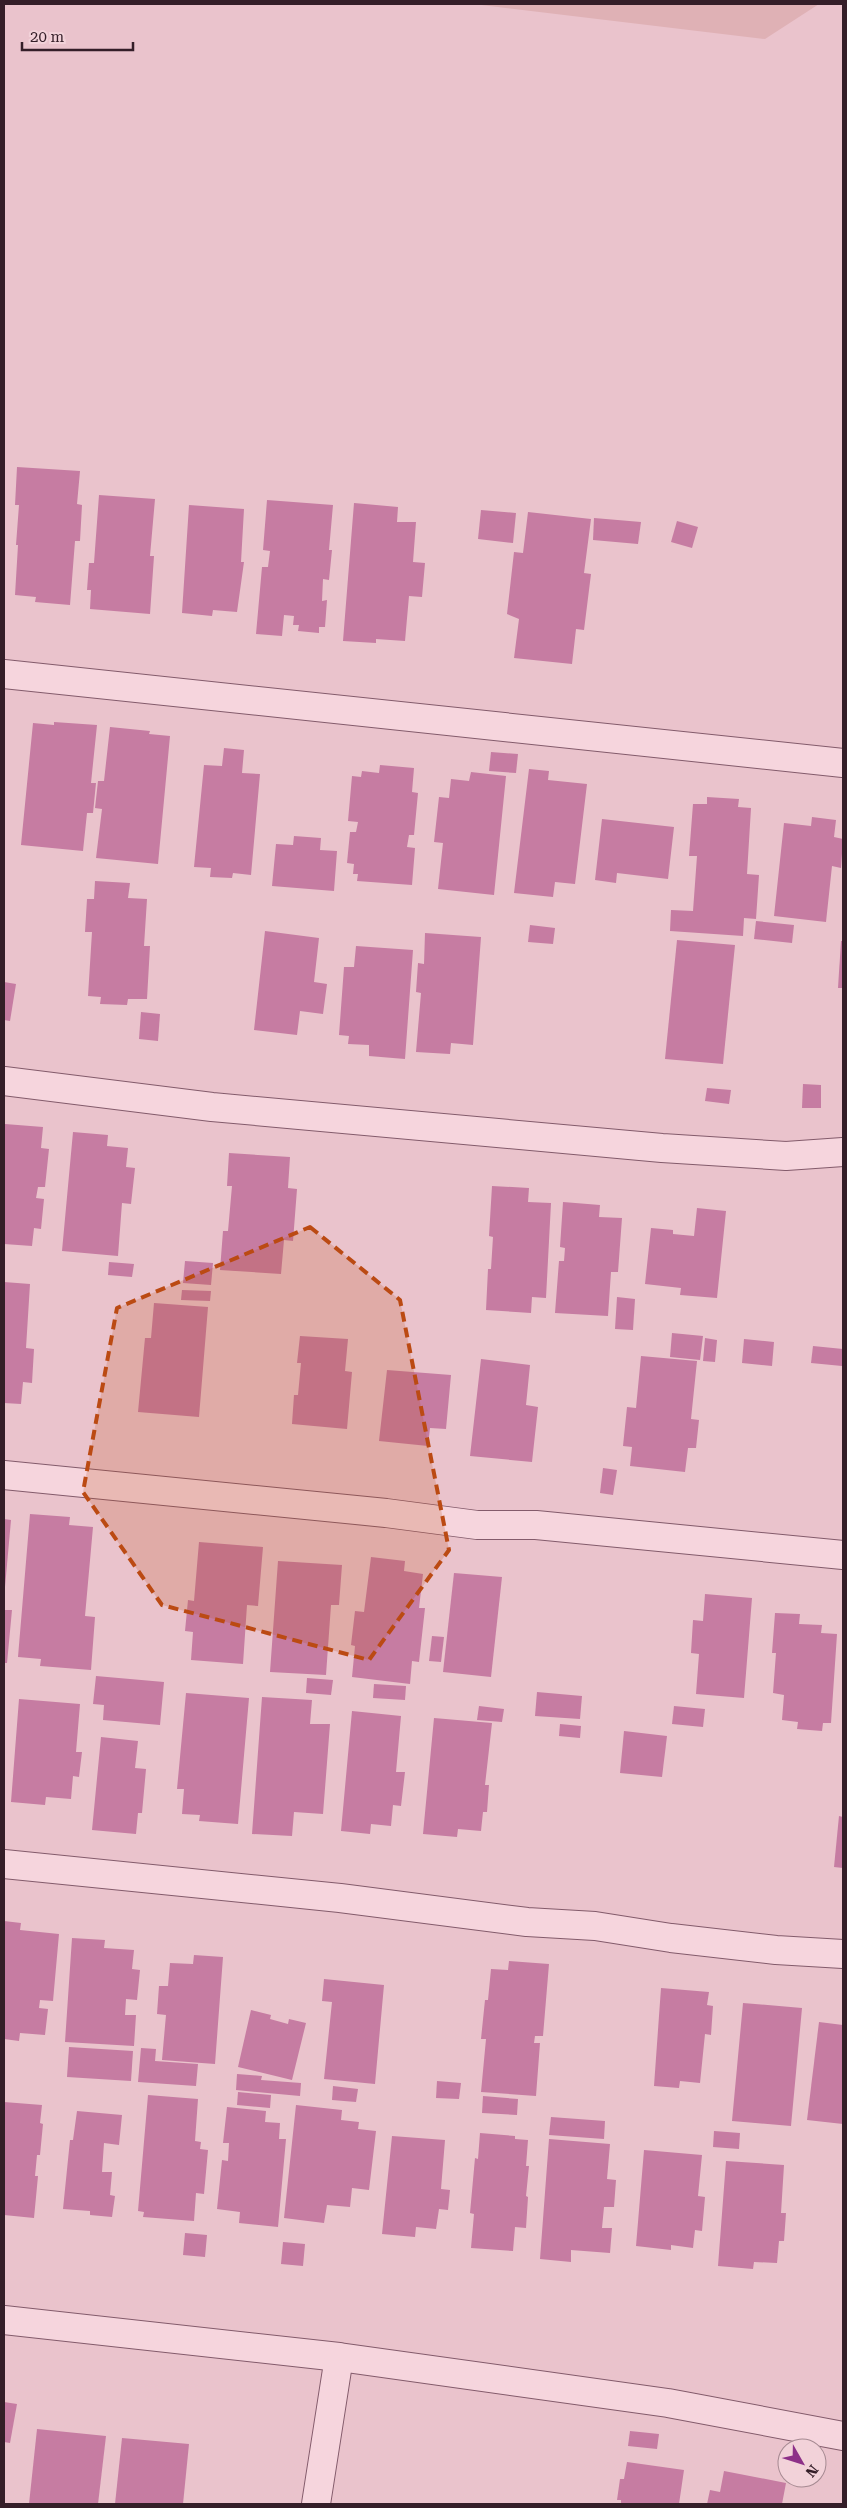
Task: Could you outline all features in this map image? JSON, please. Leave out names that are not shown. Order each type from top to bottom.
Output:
[{"type":"street","points":[[4,674],[843,762]]},
{"type":"street","points":[[4,1081],[212,1108],[662,1148],[786,1156],[843,1152]]},
{"type":"street","points":[[4,1475],[477,1525],[556,1527],[843,1555]]},
{"type":"street","points":[[4,1864],[340,1898],[527,1922],[595,1926],[671,1938],[776,1950],[843,1954]]},
{"type":"street","points":[[4,2320],[339,2357],[668,2402],[843,2436]]},
{"type":"street","points":[[316,2504],[339,2357]]},
{"type":"highlighted area","points":[[310,1227],[400,1300],[449,1550],[369,1660],[162,1605],[83,1492],[117,1308]]},
{"type":"shaded area","points":[[473,4],[819,4],[765,39]]},
{"type":"building","points":[[17,467],[80,471],[77,504],[82,505],[80,541],[75,541],[70,605],[35,602],[36,597],[15,595],[19,505],[15,505]]},
{"type":"building","points":[[99,495],[155,499],[150,556],[154,556],[150,614],[90,609],[91,590],[87,590],[89,563],[94,563]]},
{"type":"building","points":[[267,500],[333,505],[329,550],[332,550],[329,580],[323,579],[322,601],[327,600],[325,627],[319,627],[319,633],[298,631],[299,625],[293,625],[294,616],[284,615],[282,636],[256,634],[262,567],[268,567],[270,551],[263,550]]},
{"type":"building","points":[[354,503],[398,507],[397,522],[416,522],[413,562],[425,563],[422,597],[409,596],[405,641],[376,639],[376,643],[343,641]]},
{"type":"building","points":[[189,505],[244,509],[241,562],[244,562],[237,612],[213,610],[212,616],[182,613]]},
{"type":"building","points":[[481,510],[516,513],[513,543],[478,539]]},
{"type":"building","points":[[528,512],[591,519],[584,573],[591,574],[584,630],[576,629],[572,664],[514,658],[519,619],[507,614],[514,552],[523,553]]},
{"type":"building","points":[[594,518],[641,522],[638,544],[593,540]]},
{"type":"building","points":[[677,521],[698,527],[692,548],[671,542]]},
{"type":"building","points":[[54,722],[97,725],[91,783],[96,783],[93,813],[87,813],[83,851],[21,845],[33,723],[54,725]]},
{"type":"building","points":[[110,727],[150,731],[149,734],[170,736],[158,864],[96,858],[102,809],[95,808],[98,781],[104,781]]},
{"type":"building","points":[[224,748],[244,750],[242,773],[260,774],[251,875],[233,873],[232,878],[210,877],[211,868],[194,867],[204,765],[222,766]]},
{"type":"building","points":[[491,752],[518,754],[516,773],[489,771]]},
{"type":"building","points":[[380,765],[414,768],[412,792],[418,793],[414,835],[409,835],[407,847],[415,848],[412,885],[357,881],[358,874],[353,874],[354,864],[347,863],[350,832],[356,832],[358,822],[348,821],[352,776],[361,777],[362,771],[379,773]]},
{"type":"building","points":[[529,769],[549,771],[548,780],[587,784],[575,884],[555,882],[553,897],[514,893]]},
{"type":"building","points":[[471,772],[506,776],[494,895],[438,889],[443,843],[434,842],[439,797],[449,798],[451,779],[469,781]]},
{"type":"building","points":[[707,797],[739,799],[738,807],[751,808],[747,874],[759,875],[756,919],[744,918],[743,936],[670,931],[671,910],[693,911],[697,856],[689,856],[693,804],[707,804]]},
{"type":"building","points":[[812,817],[836,820],[834,837],[843,839],[841,868],[832,866],[826,922],[774,916],[784,823],[811,826]]},
{"type":"building","points":[[602,819],[674,827],[668,879],[617,873],[616,883],[595,880]]},
{"type":"building","points":[[294,836],[321,838],[320,850],[337,851],[334,891],[272,886],[276,844],[293,845]]},
{"type":"building","points":[[95,881],[130,883],[128,898],[147,899],[144,946],[150,946],[147,999],[128,999],[127,1005],[100,1004],[101,997],[88,996],[92,932],[85,932],[87,899],[94,899]]},
{"type":"building","points":[[756,921],[794,925],[792,943],[754,939]]},
{"type":"building","points":[[530,925],[555,928],[553,944],[528,942]]},
{"type":"building","points":[[265,931],[319,938],[314,982],[327,984],[323,1014],[300,1011],[297,1035],[254,1030]]},
{"type":"building","points":[[425,933],[481,937],[473,1045],[451,1043],[450,1054],[416,1052],[421,993],[416,992],[418,963],[424,964]]},
{"type":"building","points":[[677,940],[735,945],[723,1064],[665,1059]]},
{"type":"building","points":[[841,941],[843,941],[843,988],[838,988]]},
{"type":"building","points":[[356,946],[413,950],[405,1059],[369,1056],[369,1045],[348,1044],[349,1036],[339,1035],[344,967],[354,967]]},
{"type":"building","points":[[4,982],[16,984],[10,1021],[4,1020]]},
{"type":"building","points":[[141,1012],[160,1014],[158,1041],[139,1039]]},
{"type":"building","points":[[803,1084],[821,1085],[821,1108],[802,1108]]},
{"type":"building","points":[[707,1088],[731,1090],[729,1104],[705,1101]]},
{"type":"building","points":[[5,1124],[43,1127],[41,1148],[49,1149],[45,1187],[38,1187],[36,1198],[44,1199],[41,1229],[34,1228],[32,1246],[4,1244]]},
{"type":"building","points":[[73,1132],[108,1135],[107,1146],[128,1148],[126,1167],[135,1168],[131,1204],[122,1203],[118,1256],[62,1251]]},
{"type":"building","points":[[229,1153],[290,1157],[288,1188],[297,1189],[293,1241],[284,1240],[281,1274],[220,1270],[223,1231],[228,1231],[232,1186],[227,1186]]},
{"type":"building","points":[[492,1186],[529,1188],[528,1202],[551,1203],[546,1298],[532,1297],[531,1313],[486,1310],[488,1269],[491,1269],[493,1237],[489,1236]]},
{"type":"building","points":[[563,1202],[600,1205],[599,1217],[622,1218],[618,1272],[611,1272],[608,1316],[555,1313],[559,1261],[564,1261],[565,1248],[560,1247]]},
{"type":"building","points":[[697,1208],[726,1211],[717,1298],[680,1295],[681,1288],[645,1284],[651,1228],[673,1230],[673,1234],[694,1236]]},
{"type":"building","points":[[185,1261],[213,1263],[211,1285],[183,1283]]},
{"type":"building","points":[[109,1262],[134,1264],[132,1277],[108,1275]]},
{"type":"building","points":[[4,1282],[30,1284],[26,1348],[34,1349],[32,1383],[23,1382],[21,1404],[4,1403]]},
{"type":"building","points":[[182,1290],[211,1291],[210,1301],[181,1300]]},
{"type":"building","points":[[617,1297],[635,1299],[633,1330],[615,1329]]},
{"type":"building","points":[[154,1303],[208,1307],[199,1417],[138,1412],[145,1338],[151,1338]]},
{"type":"building","points":[[672,1333],[703,1336],[700,1360],[670,1357]]},
{"type":"building","points":[[300,1336],[348,1339],[345,1371],[352,1372],[347,1429],[292,1424],[294,1395],[298,1395],[301,1363],[297,1363]]},
{"type":"building","points":[[705,1338],[717,1340],[715,1362],[703,1361]]},
{"type":"building","points":[[744,1339],[774,1342],[772,1366],[742,1363]]},
{"type":"building","points":[[813,1346],[843,1349],[842,1366],[811,1363]]},
{"type":"building","points":[[641,1356],[697,1361],[691,1419],[699,1420],[696,1448],[688,1448],[685,1472],[630,1466],[632,1447],[623,1446],[627,1407],[636,1408]]},
{"type":"building","points":[[481,1359],[530,1365],[526,1405],[538,1407],[532,1462],[470,1456]]},
{"type":"building","points":[[387,1370],[451,1375],[446,1429],[430,1428],[428,1446],[379,1441]]},
{"type":"building","points":[[603,1468],[617,1470],[613,1495],[600,1493]]},
{"type":"building","points":[[30,1514],[70,1517],[69,1525],[93,1527],[85,1616],[95,1617],[91,1670],[40,1666],[41,1659],[18,1657]]},
{"type":"building","points":[[4,1519],[11,1520],[5,1587],[4,1587]]},
{"type":"building","points":[[199,1542],[263,1547],[258,1606],[247,1605],[243,1664],[191,1660],[193,1632],[185,1631],[188,1600],[194,1601]]},
{"type":"building","points":[[371,1557],[405,1561],[404,1571],[423,1574],[419,1608],[425,1608],[419,1662],[412,1661],[410,1684],[352,1677],[355,1646],[351,1645],[355,1611],[364,1612]]},
{"type":"building","points":[[278,1561],[342,1565],[339,1605],[331,1605],[326,1675],[270,1672]]},
{"type":"building","points":[[454,1573],[502,1577],[491,1677],[443,1672]]},
{"type":"building","points":[[705,1594],[752,1598],[744,1698],[696,1694],[699,1654],[691,1653],[693,1620],[703,1621]]},
{"type":"building","points":[[4,1610],[12,1610],[7,1663],[4,1663]]},
{"type":"building","points":[[775,1613],[800,1614],[799,1624],[822,1625],[821,1633],[837,1634],[831,1723],[823,1723],[822,1731],[797,1729],[798,1722],[782,1720],[784,1695],[773,1693],[776,1653],[772,1653]]},
{"type":"building","points":[[432,1636],[444,1637],[441,1662],[429,1661]]},
{"type":"building","points":[[96,1676],[164,1682],[160,1725],[103,1720],[104,1705],[93,1704]]},
{"type":"building","points":[[307,1678],[333,1680],[331,1695],[306,1693]]},
{"type":"building","points":[[374,1684],[406,1686],[405,1700],[373,1698]]},
{"type":"building","points":[[537,1692],[582,1696],[580,1719],[535,1716]]},
{"type":"building","points":[[186,1693],[249,1698],[238,1824],[199,1821],[200,1815],[182,1814],[184,1789],[177,1789]]},
{"type":"building","points":[[262,1697],[312,1700],[310,1724],[330,1724],[323,1814],[294,1812],[292,1836],[252,1834]]},
{"type":"building","points":[[19,1699],[80,1704],[76,1752],[82,1752],[79,1777],[73,1776],[71,1799],[46,1797],[45,1805],[11,1802]]},
{"type":"building","points":[[479,1706],[504,1709],[502,1722],[477,1720]]},
{"type":"building","points":[[674,1706],[705,1709],[703,1727],[672,1724]]},
{"type":"building","points":[[352,1711],[401,1716],[396,1772],[405,1772],[401,1806],[393,1805],[391,1826],[371,1824],[370,1834],[341,1831]]},
{"type":"building","points":[[434,1718],[492,1723],[485,1785],[489,1785],[487,1812],[483,1812],[481,1831],[458,1829],[457,1837],[423,1834]]},
{"type":"building","points":[[560,1724],[581,1726],[580,1738],[559,1736]]},
{"type":"building","points":[[624,1731],[667,1736],[662,1777],[620,1773]]},
{"type":"building","points":[[101,1737],[138,1741],[135,1768],[146,1769],[142,1813],[138,1813],[136,1834],[92,1830]]},
{"type":"building","points":[[839,1816],[843,1817],[843,1868],[834,1867]]},
{"type":"building","points":[[4,1921],[21,1923],[20,1930],[59,1934],[53,2001],[40,2000],[39,2008],[48,2009],[45,2035],[20,2033],[19,2041],[4,2039]]},
{"type":"building","points":[[72,1938],[105,1940],[104,1948],[134,1950],[132,1969],[140,1970],[137,2000],[126,1999],[125,2015],[136,2015],[134,2046],[65,2042]]},
{"type":"building","points":[[194,1955],[223,1957],[215,2064],[162,2060],[166,2015],[157,2014],[159,1986],[168,1986],[170,1963],[193,1964]]},
{"type":"building","points":[[509,1961],[549,1964],[543,2036],[535,2036],[534,2043],[540,2043],[536,2096],[481,2092],[486,2039],[481,2039],[485,2000],[488,2000],[491,1969],[508,1970]]},
{"type":"building","points":[[324,1979],[384,1985],[375,2084],[324,2079],[332,2002],[322,2001]]},
{"type":"building","points":[[661,1988],[709,1992],[707,2005],[713,2006],[711,2035],[705,2034],[700,2083],[680,2081],[679,2088],[654,2086]]},
{"type":"building","points":[[743,2003],[802,2008],[791,2126],[732,2121]]},
{"type":"building","points":[[251,2010],[271,2015],[270,2019],[288,2024],[289,2019],[306,2023],[292,2080],[238,2067]]},
{"type":"building","points":[[819,2022],[843,2025],[843,2124],[807,2120]]},
{"type":"building","points":[[69,2047],[133,2051],[131,2081],[67,2077]]},
{"type":"building","points":[[141,2048],[156,2049],[155,2061],[198,2064],[196,2086],[138,2082]]},
{"type":"building","points":[[237,2074],[262,2076],[261,2080],[301,2083],[300,2096],[236,2090]]},
{"type":"building","points":[[437,2081],[461,2083],[459,2099],[436,2098]]},
{"type":"building","points":[[333,2086],[358,2089],[356,2102],[332,2100]]},
{"type":"building","points":[[238,2092],[271,2095],[270,2108],[237,2105]]},
{"type":"building","points":[[148,2095],[198,2099],[195,2141],[201,2142],[200,2149],[208,2150],[204,2194],[196,2193],[194,2221],[143,2217],[144,2212],[138,2211]]},
{"type":"building","points":[[483,2096],[518,2099],[517,2115],[482,2113]]},
{"type":"building","points":[[4,2102],[42,2105],[40,2123],[43,2124],[40,2155],[37,2155],[35,2176],[38,2176],[34,2218],[4,2215]]},
{"type":"building","points":[[296,2105],[342,2110],[341,2120],[359,2122],[358,2129],[376,2131],[369,2190],[352,2188],[350,2207],[327,2205],[324,2223],[284,2218]]},
{"type":"building","points":[[227,2107],[266,2111],[265,2122],[280,2123],[279,2139],[286,2139],[278,2227],[239,2223],[240,2212],[217,2209],[222,2160],[228,2161],[229,2143],[223,2143]]},
{"type":"building","points":[[77,2111],[122,2115],[119,2145],[104,2143],[102,2172],[112,2172],[110,2195],[115,2196],[112,2217],[90,2215],[90,2211],[63,2209],[70,2140],[73,2140]]},
{"type":"building","points":[[551,2117],[605,2121],[604,2139],[549,2135]]},
{"type":"building","points":[[714,2131],[740,2133],[739,2149],[713,2147]]},
{"type":"building","points":[[480,2133],[515,2136],[515,2139],[528,2140],[526,2166],[529,2166],[526,2196],[528,2197],[526,2228],[515,2227],[513,2251],[471,2248],[474,2214],[470,2213],[475,2158],[478,2159]]},
{"type":"building","points":[[392,2136],[445,2140],[441,2189],[450,2190],[448,2210],[439,2209],[436,2229],[416,2227],[415,2237],[382,2234]]},
{"type":"building","points":[[549,2139],[610,2144],[607,2179],[616,2180],[614,2207],[604,2207],[602,2228],[612,2228],[610,2253],[571,2250],[571,2262],[540,2259]]},
{"type":"building","points":[[644,2150],[702,2155],[698,2196],[705,2197],[702,2231],[695,2230],[693,2248],[671,2245],[671,2250],[636,2246]]},
{"type":"building","points":[[726,2161],[784,2165],[781,2213],[786,2213],[784,2241],[779,2241],[777,2263],[754,2262],[753,2269],[718,2266]]},
{"type":"building","points":[[185,2233],[207,2235],[205,2257],[183,2255]]},
{"type":"building","points":[[283,2242],[305,2244],[303,2266],[281,2264]]},
{"type":"building","points":[[4,2402],[17,2404],[10,2443],[4,2442]]},
{"type":"building","points":[[37,2429],[106,2436],[98,2504],[29,2504]]},
{"type":"building","points":[[630,2431],[659,2434],[657,2449],[628,2446]]},
{"type":"building","points":[[122,2438],[189,2444],[183,2504],[115,2504]]},
{"type":"building","points":[[627,2462],[684,2470],[679,2504],[621,2504],[621,2500],[617,2500],[620,2479],[624,2479]]},
{"type":"building","points":[[724,2471],[777,2481],[777,2488],[785,2488],[782,2504],[707,2504],[710,2490],[720,2492]]}]
